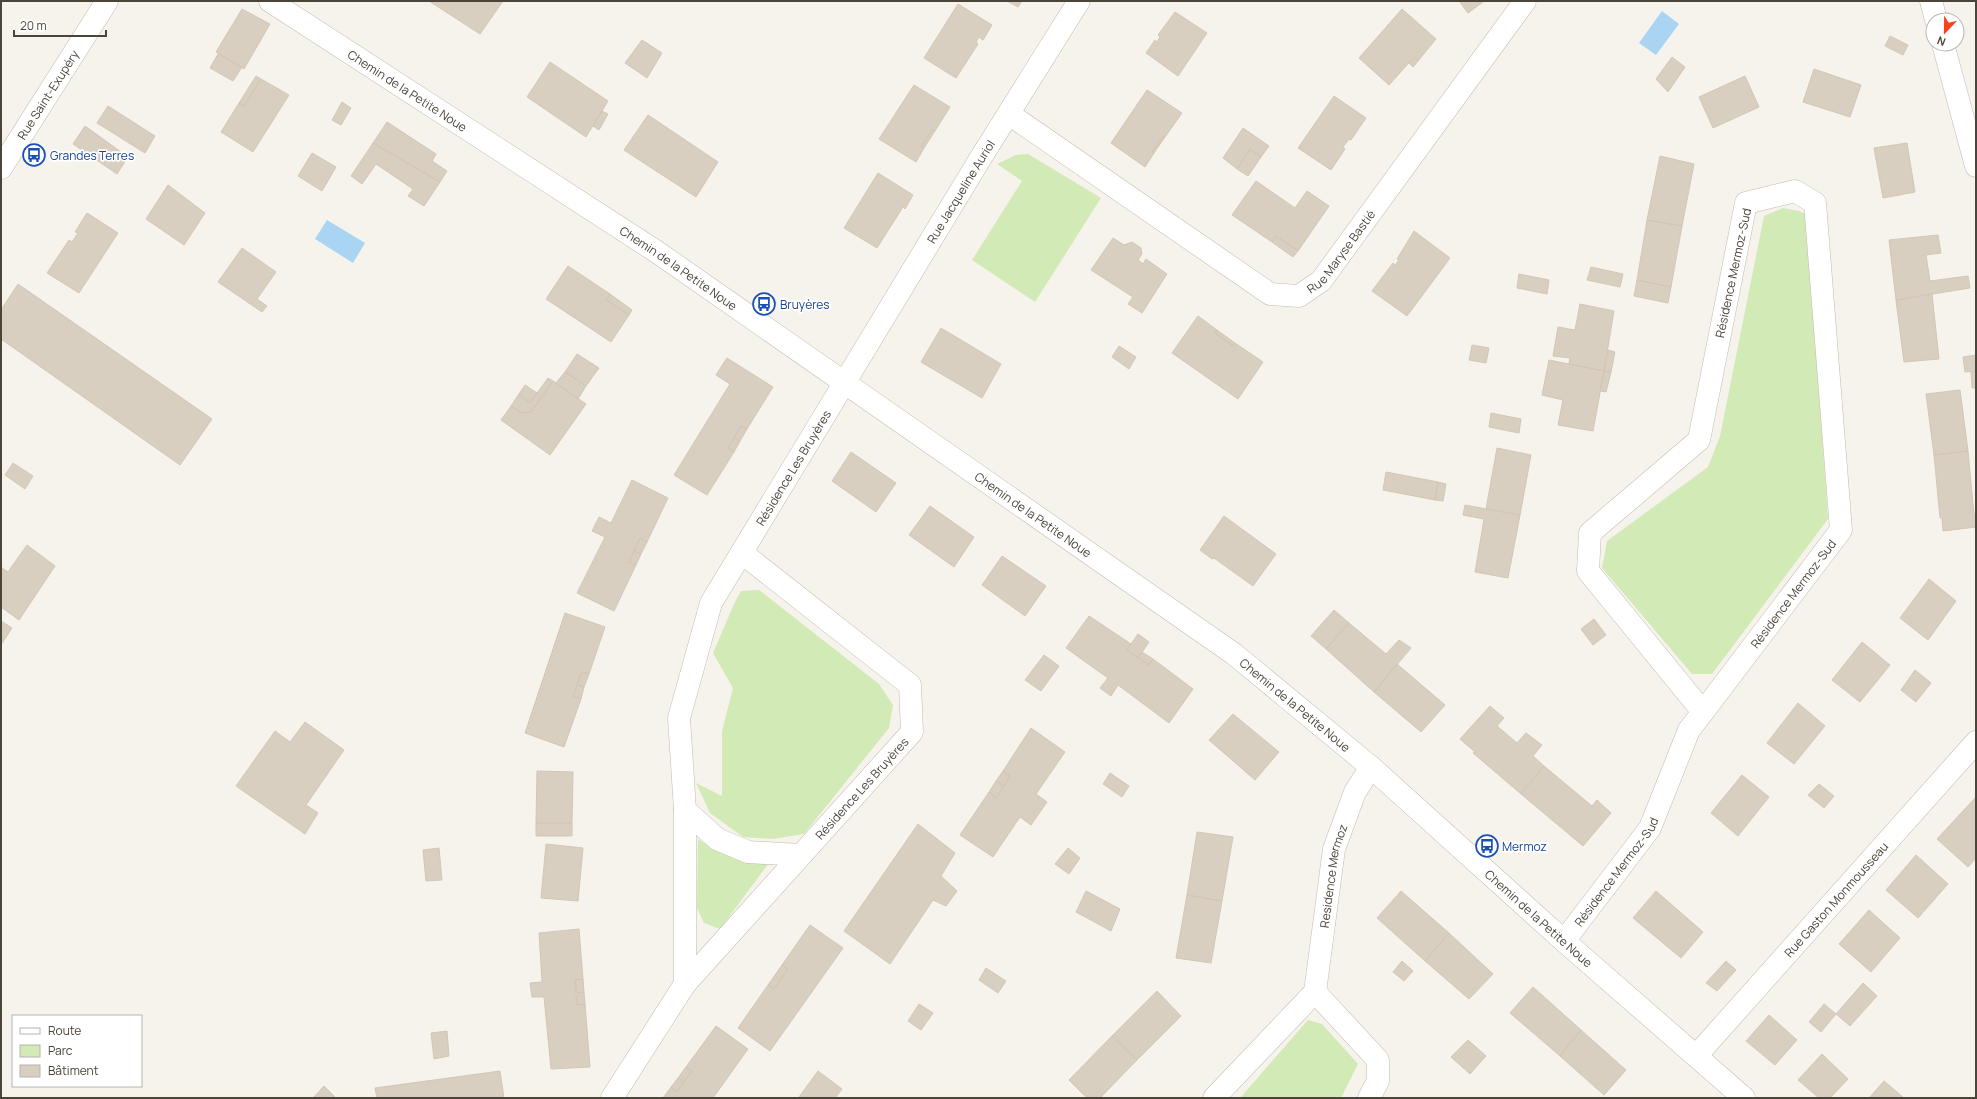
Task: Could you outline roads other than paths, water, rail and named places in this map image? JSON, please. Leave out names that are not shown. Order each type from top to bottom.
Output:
[{"type":"street","name":"Rue Saint-Exupéry","points":[[1,168],[107,1]]},
{"type":"street","name":"Chemin de la Petite Noue","points":[[270,1],[657,252],[1234,654],[1371,767],[1564,941],[1744,1098]]},
{"type":"street","name":"Rue Jacqueline Auriol","points":[[845,383],[980,159],[1079,1]]},
{"type":"street","name":"Rue Maryse Bastié","points":[[1009,114],[1270,294],[1299,296],[1321,281],[1525,1]]},
{"type":"street","points":[[1931,1],[1934,12]]},
{"type":"street","points":[[1944,52],[1976,166]]},
{"type":"street","name":"Résidence Mermoz-Sud","points":[[1564,941],[1650,828],[1689,730],[1703,712],[1841,530],[1815,203],[1795,191],[1746,203],[1699,440],[1590,533],[1588,571],[1703,712]]},
{"type":"street","name":"Résidence Les Bruyères","points":[[685,984],[685,810],[679,718],[711,603],[845,383]]},
{"type":"street","name":"Résidence Les Bruyères","points":[[612,1098],[685,984],[912,732],[910,685],[742,553]]},
{"type":"street","name":"Rue Gaston Monmousseau","points":[[1696,1056],[1976,742]]},
{"type":"street","name":"Residence Mermoz","points":[[1315,992],[1334,848],[1355,792],[1371,767]]},
{"type":"street","points":[[685,810],[717,839],[748,852],[801,855]]},
{"type":"street","points":[[1214,1098],[1315,992],[1378,1060],[1378,1081],[1369,1098]]},
{"type":"water","points":[[1662,11],[1679,24],[1656,55],[1639,43]]},
{"type":"water","points":[[327,220],[365,243],[353,263],[315,239]]},
{"type":"place","name":"Grandes Terres","points":[[34,155]]},
{"type":"place","name":"Bruyères","points":[[764,304]]},
{"type":"place","name":"Mermoz","points":[[1487,846]]}]
